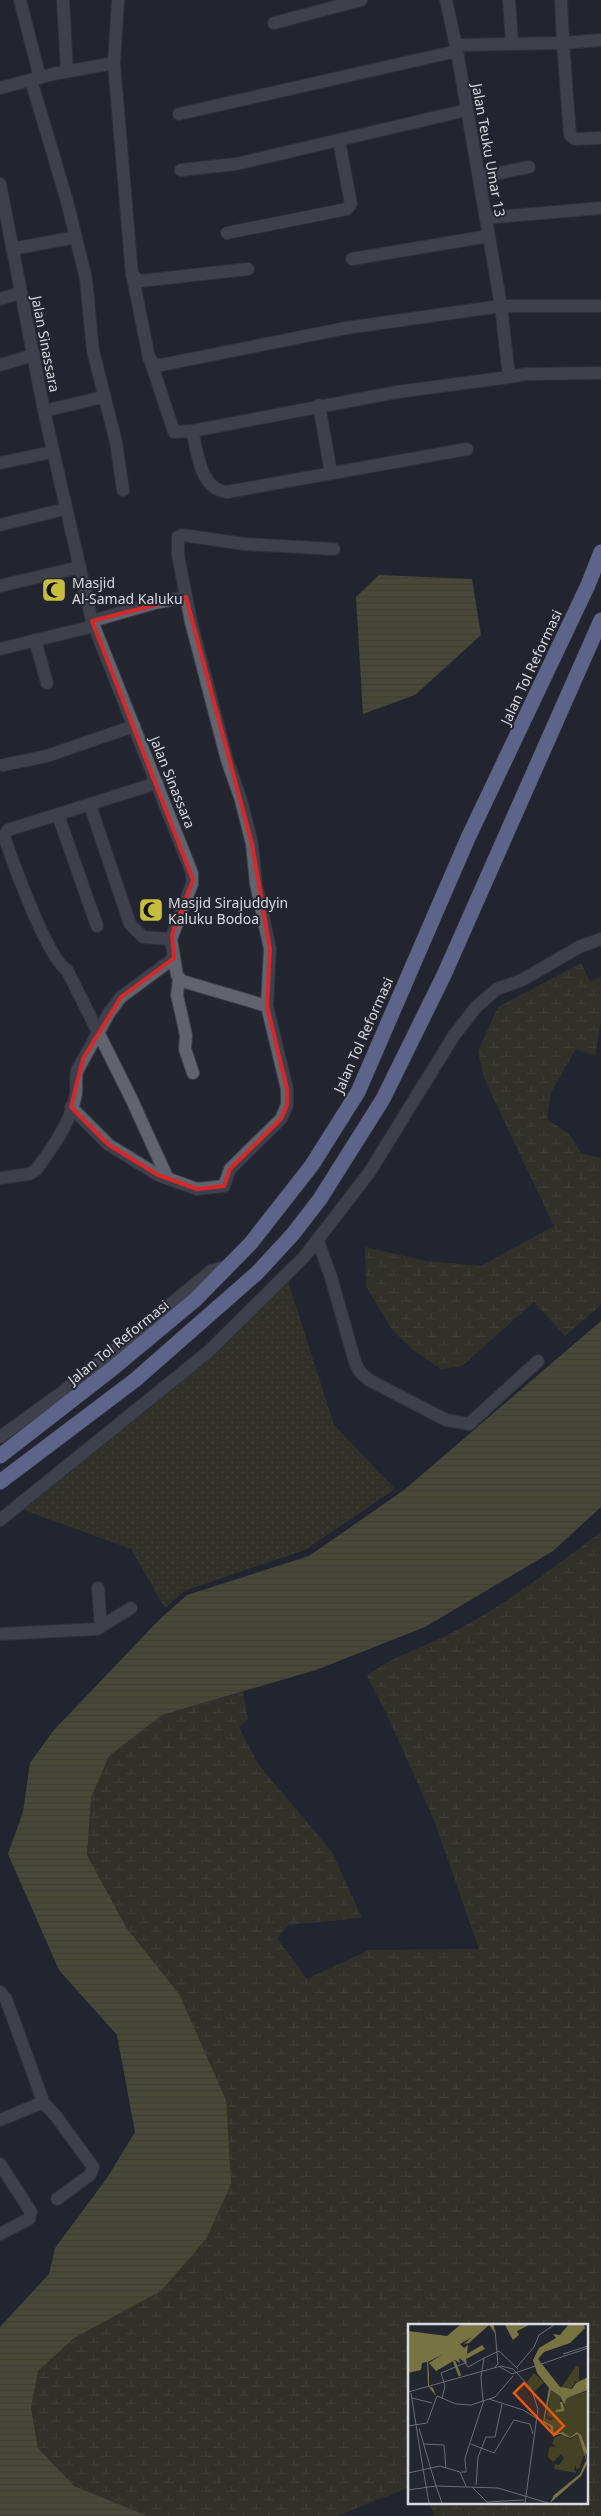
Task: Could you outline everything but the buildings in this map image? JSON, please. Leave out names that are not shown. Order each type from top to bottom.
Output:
[{"type":"highway","name":"Jalan Tol Reformasi","points":[[0,1456],[112,1369],[195,1300],[232,1264],[287,1199],[312,1165],[358,1092],[468,838],[588,585],[601,552]]},
{"type":"highway","points":[[0,1482],[135,1380],[243,1286],[293,1234],[320,1199],[383,1099],[444,975],[601,620]]},
{"type":"street","points":[[20,0],[35,79],[86,279],[92,351],[116,442],[123,490]]},
{"type":"street","points":[[63,0],[68,71]]},
{"type":"street","points":[[118,0],[114,63],[132,273],[154,364],[174,432],[192,431],[319,405],[397,392],[526,374],[601,372]]},
{"type":"street","points":[[274,23],[362,0]]},
{"type":"street","name":"Jalan Teuku Umar 13","points":[[446,0],[501,306],[509,377]]},
{"type":"street","points":[[509,0],[512,44]]},
{"type":"street","points":[[561,0],[562,42],[570,135],[575,139],[601,138]]},
{"type":"street","points":[[179,114],[456,48],[601,40]]},
{"type":"street","points":[[0,88],[68,71],[114,63]]},
{"type":"street","points":[[181,170],[236,164],[467,110]]},
{"type":"street","points":[[227,233],[347,209],[351,204],[338,141]]},
{"type":"street","points":[[479,177],[529,167]]},
{"type":"street","name":"Jalan Sinassara","points":[[0,184],[1,199],[34,355],[52,452],[93,624],[192,872],[192,884],[171,938],[179,979],[177,995],[186,1035],[186,1049],[193,1073]]},
{"type":"street","points":[[486,218],[601,208]]},
{"type":"street","points":[[352,259],[489,236]]},
{"type":"street","points":[[12,248],[76,237]]},
{"type":"street","points":[[132,273],[135,279],[140,281],[248,269]]},
{"type":"street","points":[[0,299],[20,293]]},
{"type":"street","points":[[154,364],[346,328],[501,306],[601,306]]},
{"type":"street","points":[[0,365],[34,355]]},
{"type":"street","points":[[44,411],[103,397]]},
{"type":"street","points":[[319,405],[331,472]]},
{"type":"street","points":[[192,431],[205,476],[217,491],[227,492],[467,449]]},
{"type":"street","points":[[0,463],[52,452]]},
{"type":"street","points":[[0,524],[65,509]]},
{"type":"street","points":[[71,1107],[109,1145],[158,1175],[198,1188],[224,1186],[230,1168],[285,1112],[287,1089],[267,1006],[270,949],[256,884],[252,844],[242,800],[222,741],[186,598],[178,555],[180,535],[244,544],[334,549]]},
{"type":"street","points":[[0,586],[80,567]]},
{"type":"street","points":[[0,649],[93,624],[155,603],[186,598]]},
{"type":"street","points":[[35,640],[47,683]]},
{"type":"street","points":[[3,765],[47,756],[134,726]]},
{"type":"street","points":[[157,782],[90,805],[6,830],[4,836],[18,876],[37,920],[59,965],[67,970],[131,1098],[167,1177]]},
{"type":"street","points":[[90,805],[130,924],[143,937],[171,938]]},
{"type":"street","points":[[58,815],[98,926]]},
{"type":"street","points":[[0,1520],[208,1352],[295,1266],[318,1241],[377,1161],[453,1037],[476,1007],[497,989],[522,980],[579,947],[601,939]]},
{"type":"street","points":[[0,1178],[34,1172],[63,1130],[76,1094],[75,1081],[77,1071],[109,1013],[126,991],[174,958]]},
{"type":"street","points":[[179,979],[267,1006]]},
{"type":"street","points":[[318,1241],[331,1277],[355,1362],[360,1372],[377,1385],[446,1420],[469,1424],[538,1361]]},
{"type":"street","points":[[0,1437],[64,1391],[211,1271],[232,1264]]},
{"type":"street","points":[[98,1588],[101,1627]]},
{"type":"street","points":[[0,1634],[94,1630],[131,1608]]},
{"type":"street","points":[[0,1992],[6,1999],[42,2101],[56,2116],[93,2167],[90,2176],[57,2199]]},
{"type":"street","points":[[0,2120],[42,2101]]},
{"type":"street","points":[[0,2164],[31,2212],[29,2219],[0,2234]]},
{"type":"highlighted area","points":[[186,597],[252,844],[270,949],[267,1006],[287,1089],[287,1105],[281,1119],[230,1169],[224,1186],[197,1189],[158,1175],[109,1145],[71,1107],[83,1059],[121,997],[174,958],[172,935],[193,880],[92,621]]},
{"type":"green space","points":[[581,963],[590,981],[601,977],[601,1022],[595,1056],[576,1049],[551,1092],[547,1119],[569,1134],[581,1153],[601,1158],[601,1305],[565,1336],[534,1302],[462,1366],[441,1369],[413,1350],[392,1330],[366,1286],[365,1247],[426,1261],[481,1266],[554,1226],[484,1078],[478,1051],[498,1007]]},
{"type":"green space","points":[[288,1281],[334,1425],[395,1489],[305,1550],[184,1591],[165,1608],[131,1549],[24,1510]]},
{"type":"green space","points":[[601,1532],[601,2516],[434,2516],[431,2504],[588,2504],[588,2324],[408,2324],[408,2488],[337,2516],[148,2516],[74,2486],[38,2448],[31,2408],[38,2371],[74,2338],[161,2291],[179,1994],[126,1927],[87,1855],[91,1798],[109,1756],[162,1715],[243,1692],[248,1719],[239,1727],[258,1764],[332,1852],[362,1918],[288,1925],[277,1938],[307,1979],[369,1950],[479,1949],[434,1820],[389,1719],[367,1676],[388,1662],[444,1637],[530,1585]]},
{"type":"shaded area","points":[[379,575],[472,579],[481,635],[415,695],[363,714],[356,597]]},
{"type":"shaded area","points":[[601,1321],[601,1507],[553,1551],[425,1627],[316,1670],[162,1715],[109,1756],[91,1798],[87,1855],[126,1927],[179,1994],[226,2100],[231,2184],[206,2239],[161,2291],[74,2338],[38,2371],[31,2408],[38,2448],[74,2486],[148,2516],[0,2516],[0,2327],[49,2274],[55,2248],[107,2178],[135,2132],[117,2035],[59,1970],[8,1854],[23,1812],[30,1763],[53,1731],[159,1620],[187,1595],[309,1556],[404,1490]]},
{"type":"place","name":"Masjid Al-Samad Kaluku","points":[[54,590]]},
{"type":"place","name":"Masjid Sirajuddyin Kaluku Bodoa","points":[[151,910]]}]
